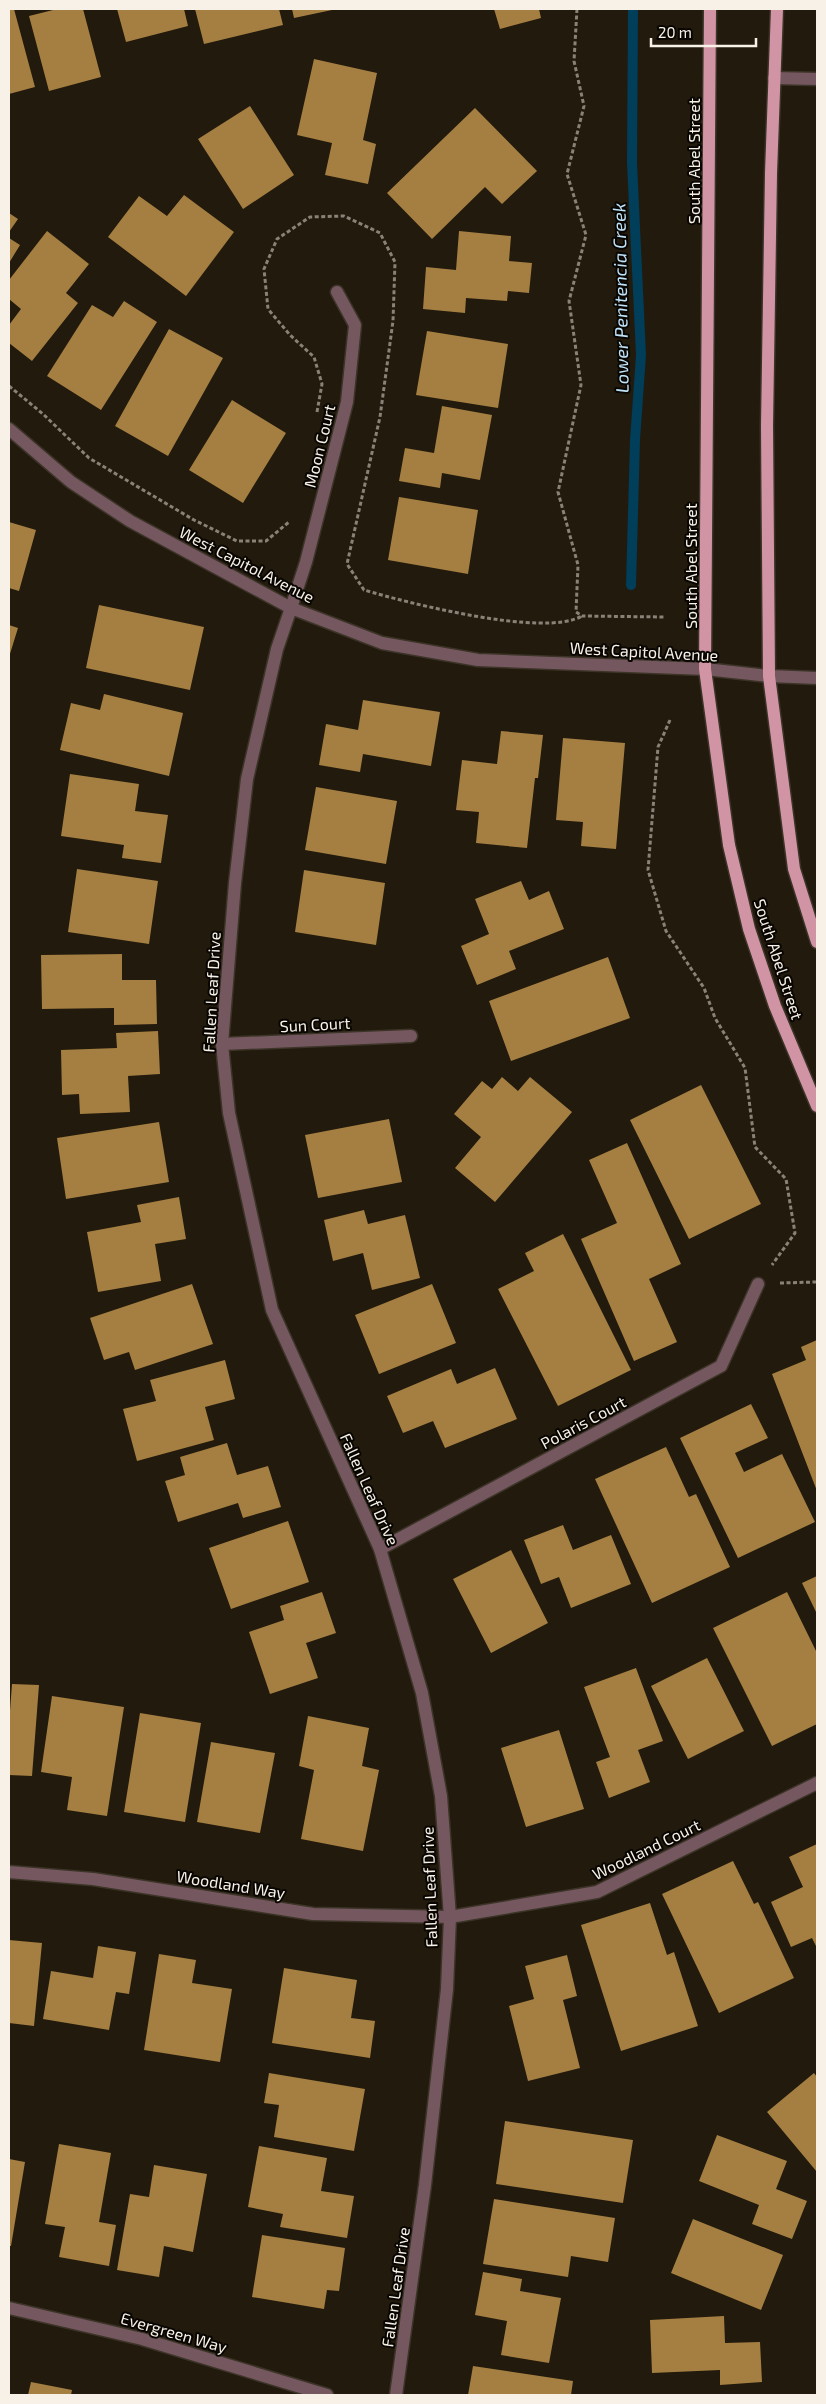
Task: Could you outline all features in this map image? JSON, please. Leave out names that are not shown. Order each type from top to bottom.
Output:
[{"type":"main road","name":"South Abel Street","points":[[710,9],[705,669],[728,845],[749,929],[775,1006],[817,1106]]},
{"type":"main road","points":[[777,9],[771,173],[767,426],[768,676],[794,869],[817,942]]},
{"type":"street","points":[[774,78],[817,79]]},
{"type":"street","name":"Moon Court","points":[[291,608],[306,562],[348,402],[355,325],[336,292]]},
{"type":"street","name":"West Capitol Avenue","points":[[9,429],[70,482],[130,521],[291,608],[382,643],[478,660],[705,669],[768,676],[817,678]]},
{"type":"street","name":"Fallen Leaf Drive","points":[[291,608],[277,649],[247,779],[235,883],[222,1044],[229,1113],[272,1310],[380,1549],[422,1693],[441,1796],[450,1916],[448,1989],[425,2185],[396,2395]]},
{"type":"street","name":"Sun Court","points":[[222,1044],[411,1036]]},
{"type":"street","name":"Polaris Court","points":[[380,1549],[721,1366],[758,1284]]},
{"type":"street","name":"Woodland Court","points":[[450,1916],[597,1892],[817,1783]]},
{"type":"street","name":"Woodland Way","points":[[9,1872],[93,1879],[312,1914],[450,1916]]},
{"type":"street","name":"Evergreen Way","points":[[9,2308],[142,2339],[328,2395]]},
{"type":"path","points":[[577,9],[574,61],[584,106],[567,174],[586,235],[569,301],[581,385],[558,492],[578,564],[576,612],[582,616],[664,617]]},
{"type":"path","points":[[670,720],[658,747],[648,870],[666,931],[704,988],[715,1018],[745,1068],[755,1147],[786,1179],[795,1234],[758,1284]]},
{"type":"path","points":[[758,1284],[817,1282]]},
{"type":"building","points":[[9,9],[14,9],[35,87],[9,94]]},
{"type":"building","points":[[57,9],[83,9],[101,77],[49,91],[29,16]]},
{"type":"building","points":[[117,9],[184,9],[188,26],[126,42]]},
{"type":"building","points":[[195,9],[279,9],[283,25],[204,44]]},
{"type":"building","points":[[292,9],[332,9],[332,10],[294,18]]},
{"type":"building","points":[[494,9],[539,9],[541,18],[500,29]]},
{"type":"building","points":[[314,59],[377,73],[363,140],[376,144],[368,184],[325,175],[332,143],[297,135]]},
{"type":"building","points":[[250,106],[294,175],[243,209],[198,139]]},
{"type":"building","points":[[475,108],[537,171],[502,204],[485,187],[432,239],[387,193]]},
{"type":"building","points":[[184,195],[234,232],[186,296],[108,237],[139,196],[167,216]]},
{"type":"building","points":[[9,213],[18,219],[9,232]]},
{"type":"building","points":[[47,231],[89,264],[66,293],[78,303],[32,361],[9,343],[9,325],[21,309],[9,299],[9,280]]},
{"type":"building","points":[[459,231],[511,236],[509,261],[532,263],[529,293],[508,291],[507,301],[466,298],[465,313],[423,309],[426,267],[456,270]]},
{"type":"building","points":[[9,238],[20,245],[9,263]]},
{"type":"building","points":[[124,301],[157,322],[101,410],[47,376],[92,305],[113,317]]},
{"type":"building","points":[[169,329],[223,358],[168,456],[115,426]]},
{"type":"building","points":[[427,331],[508,344],[498,408],[416,395]]},
{"type":"building","points":[[232,400],[286,433],[243,503],[189,470]]},
{"type":"building","points":[[442,406],[492,415],[480,480],[442,473],[440,488],[399,481],[405,448],[434,453]]},
{"type":"building","points":[[399,497],[478,510],[468,574],[388,560]]},
{"type":"building","points":[[9,522],[36,530],[19,591],[9,588]]},
{"type":"building","points":[[99,605],[204,627],[190,690],[86,668]]},
{"type":"building","points":[[9,625],[18,628],[9,657]]},
{"type":"building","points":[[104,694],[183,713],[169,776],[60,750],[71,703],[100,710]]},
{"type":"building","points":[[363,700],[440,712],[431,766],[363,754],[360,772],[319,765],[326,724],[358,730]]},
{"type":"building","points":[[501,731],[543,735],[538,778],[535,778],[527,848],[476,843],[479,812],[456,810],[462,760],[497,764]]},
{"type":"building","points":[[563,738],[625,743],[616,849],[581,846],[583,822],[556,820]]},
{"type":"building","points":[[70,774],[139,784],[135,811],[168,815],[161,863],[122,858],[124,845],[61,836]]},
{"type":"building","points":[[316,787],[397,801],[386,864],[305,850]]},
{"type":"building","points":[[77,869],[158,881],[149,944],[68,932]]},
{"type":"building","points":[[304,870],[385,883],[376,945],[295,932]]},
{"type":"building","points":[[521,881],[529,900],[549,891],[564,929],[509,951],[516,969],[477,985],[461,946],[489,934],[475,899]]},
{"type":"building","points":[[122,954],[122,980],[156,980],[157,1024],[114,1025],[114,1008],[42,1009],[41,955]]},
{"type":"building","points":[[608,957],[630,1018],[511,1061],[489,1001]]},
{"type":"building","points":[[158,1031],[160,1074],[128,1076],[130,1112],[80,1114],[79,1094],[62,1095],[61,1050],[117,1048],[116,1033]]},
{"type":"building","points":[[502,1077],[518,1091],[530,1077],[572,1112],[495,1202],[455,1168],[481,1137],[454,1114],[482,1081],[492,1089]]},
{"type":"building","points":[[701,1085],[761,1204],[689,1239],[630,1120]]},
{"type":"building","points":[[389,1119],[402,1182],[318,1198],[305,1135]]},
{"type":"building","points":[[159,1122],[169,1182],[66,1199],[57,1138]]},
{"type":"building","points":[[627,1143],[681,1264],[649,1279],[677,1342],[634,1361],[581,1239],[617,1223],[589,1160]]},
{"type":"building","points":[[179,1197],[186,1239],[155,1244],[161,1281],[98,1292],[87,1232],[141,1222],[137,1205]]},
{"type":"building","points":[[364,1210],[368,1224],[405,1215],[420,1278],[372,1290],[363,1253],[333,1261],[324,1220]]},
{"type":"building","points":[[563,1234],[631,1370],[558,1406],[498,1289],[534,1271],[525,1253]]},
{"type":"building","points":[[192,1284],[213,1344],[135,1370],[129,1352],[104,1360],[90,1318]]},
{"type":"building","points":[[432,1284],[456,1343],[379,1374],[355,1315]]},
{"type":"building","points":[[817,1340],[817,1491],[772,1374],[806,1360],[801,1347]]},
{"type":"building","points":[[225,1360],[235,1399],[205,1407],[214,1440],[137,1461],[123,1409],[156,1401],[150,1380]]},
{"type":"building","points":[[495,1368],[517,1419],[445,1448],[433,1421],[403,1433],[387,1396],[451,1369],[457,1384]]},
{"type":"building","points":[[751,1404],[768,1438],[735,1453],[744,1472],[782,1454],[815,1522],[738,1558],[680,1438]]},
{"type":"building","points":[[227,1443],[237,1475],[268,1466],[281,1507],[243,1518],[238,1503],[178,1522],[165,1481],[185,1475],[180,1457]]},
{"type":"building","points":[[666,1447],[689,1497],[696,1494],[730,1567],[652,1603],[595,1479]]},
{"type":"building","points":[[288,1521],[309,1582],[231,1609],[209,1548]]},
{"type":"building","points":[[563,1525],[573,1550],[611,1535],[631,1584],[571,1608],[559,1577],[541,1584],[524,1540]]},
{"type":"building","points":[[511,1550],[548,1623],[491,1653],[453,1579]]},
{"type":"building","points":[[817,1576],[817,1614],[802,1583]]},
{"type":"building","points":[[322,1592],[336,1633],[306,1643],[318,1678],[270,1694],[249,1632],[284,1620],[280,1606]]},
{"type":"building","points":[[787,1592],[817,1653],[817,1724],[772,1746],[713,1628]]},
{"type":"building","points":[[707,1658],[744,1731],[688,1759],[651,1686]]},
{"type":"building","points":[[636,1668],[663,1741],[638,1750],[650,1782],[609,1798],[596,1762],[610,1757],[584,1687]]},
{"type":"building","points":[[12,1684],[39,1685],[32,1776],[9,1775],[9,1724]]},
{"type":"building","points":[[52,1696],[124,1707],[107,1816],[67,1810],[72,1777],[41,1772]]},
{"type":"building","points":[[140,1713],[201,1723],[185,1822],[124,1812]]},
{"type":"building","points":[[308,1716],[369,1728],[362,1766],[379,1770],[363,1851],[301,1839],[314,1770],[299,1766]]},
{"type":"building","points":[[559,1730],[584,1809],[526,1827],[501,1748]]},
{"type":"building","points":[[211,1742],[275,1753],[260,1833],[197,1822]]},
{"type":"building","points":[[817,1844],[817,1948],[812,1938],[791,1947],[771,1902],[803,1887],[789,1857]]},
{"type":"building","points":[[733,1861],[754,1904],[758,1902],[794,1978],[719,2013],[662,1894]]},
{"type":"building","points":[[650,1903],[667,1955],[674,1952],[698,2026],[621,2051],[581,1925]]},
{"type":"building","points":[[9,1940],[42,1943],[34,2026],[9,2023]]},
{"type":"building","points":[[98,1946],[136,1952],[129,1994],[116,1992],[109,2030],[43,2019],[51,1971],[93,1978]]},
{"type":"building","points":[[159,1954],[196,1960],[192,1983],[232,1989],[220,2062],[144,2050]]},
{"type":"building","points":[[567,1955],[577,1996],[563,2000],[580,2068],[528,2081],[509,2006],[534,1999],[525,1966]]},
{"type":"building","points":[[284,1968],[357,1980],[351,2018],[375,2021],[370,2058],[272,2043]]},
{"type":"building","points":[[269,2073],[365,2089],[354,2151],[274,2137],[279,2105],[264,2103]]},
{"type":"building","points":[[814,2073],[817,2077],[817,2172],[767,2112]]},
{"type":"building","points":[[505,2121],[633,2140],[623,2203],[496,2184]]},
{"type":"building","points":[[717,2135],[787,2161],[776,2189],[807,2201],[792,2239],[752,2224],[759,2205],[699,2181]]},
{"type":"building","points":[[59,2144],[111,2153],[99,2222],[116,2225],[109,2266],[59,2257],[65,2227],[45,2224]]},
{"type":"building","points":[[259,2146],[327,2158],[321,2191],[354,2196],[347,2238],[280,2227],[283,2214],[248,2207]]},
{"type":"building","points":[[9,2159],[25,2162],[11,2246],[9,2246]]},
{"type":"building","points":[[154,2165],[207,2174],[193,2252],[164,2246],[159,2277],[117,2270],[130,2194],[149,2197]]},
{"type":"building","points":[[494,2199],[615,2218],[608,2262],[571,2256],[568,2277],[483,2264]]},
{"type":"building","points":[[693,2219],[783,2255],[761,2310],[671,2273]]},
{"type":"building","points":[[262,2235],[345,2248],[339,2291],[327,2290],[324,2309],[252,2297]]},
{"type":"building","points":[[483,2272],[522,2279],[520,2291],[561,2298],[549,2363],[501,2355],[507,2321],[475,2315]]},
{"type":"building","points":[[724,2316],[725,2343],[760,2342],[762,2382],[720,2385],[720,2370],[652,2373],[650,2320]]},
{"type":"building","points":[[473,2366],[573,2381],[571,2395],[468,2395]]},
{"type":"building","points":[[31,2382],[72,2390],[71,2395],[28,2395]]},
{"type":"waterway","name":"Lower Penitencia Creek","points":[[631,585],[635,440],[641,355],[632,163],[633,9]]}]
